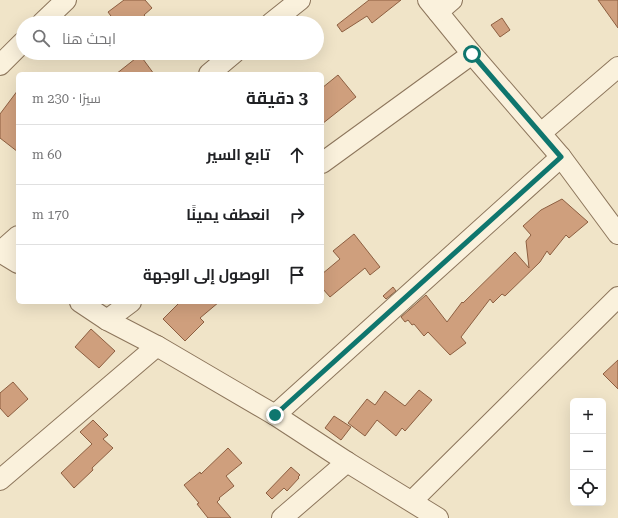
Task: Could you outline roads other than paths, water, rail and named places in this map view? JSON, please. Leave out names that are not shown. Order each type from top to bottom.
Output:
[{"type":"street","points":[[49,16],[66,0]]},
{"type":"street","points":[[280,16],[300,0]]},
{"type":"street","points":[[439,4],[472,54],[561,157],[618,234]]},
{"type":"street","points":[[0,65],[16,49]]},
{"type":"street","points":[[324,162],[472,54]]},
{"type":"street","points":[[211,72],[226,60]]},
{"type":"street","points":[[541,133],[618,67]]},
{"type":"street","points":[[275,415],[561,157]]},
{"type":"street","points":[[16,238],[0,252],[16,262]]},
{"type":"street","points":[[412,501],[618,297]]},
{"type":"street","points":[[83,304],[107,320],[157,346],[275,415],[347,462],[438,518]]},
{"type":"street","points":[[107,320],[128,304]]},
{"type":"street","points":[[0,480],[157,346]]},
{"type":"street","points":[[282,518],[347,462]]}]
